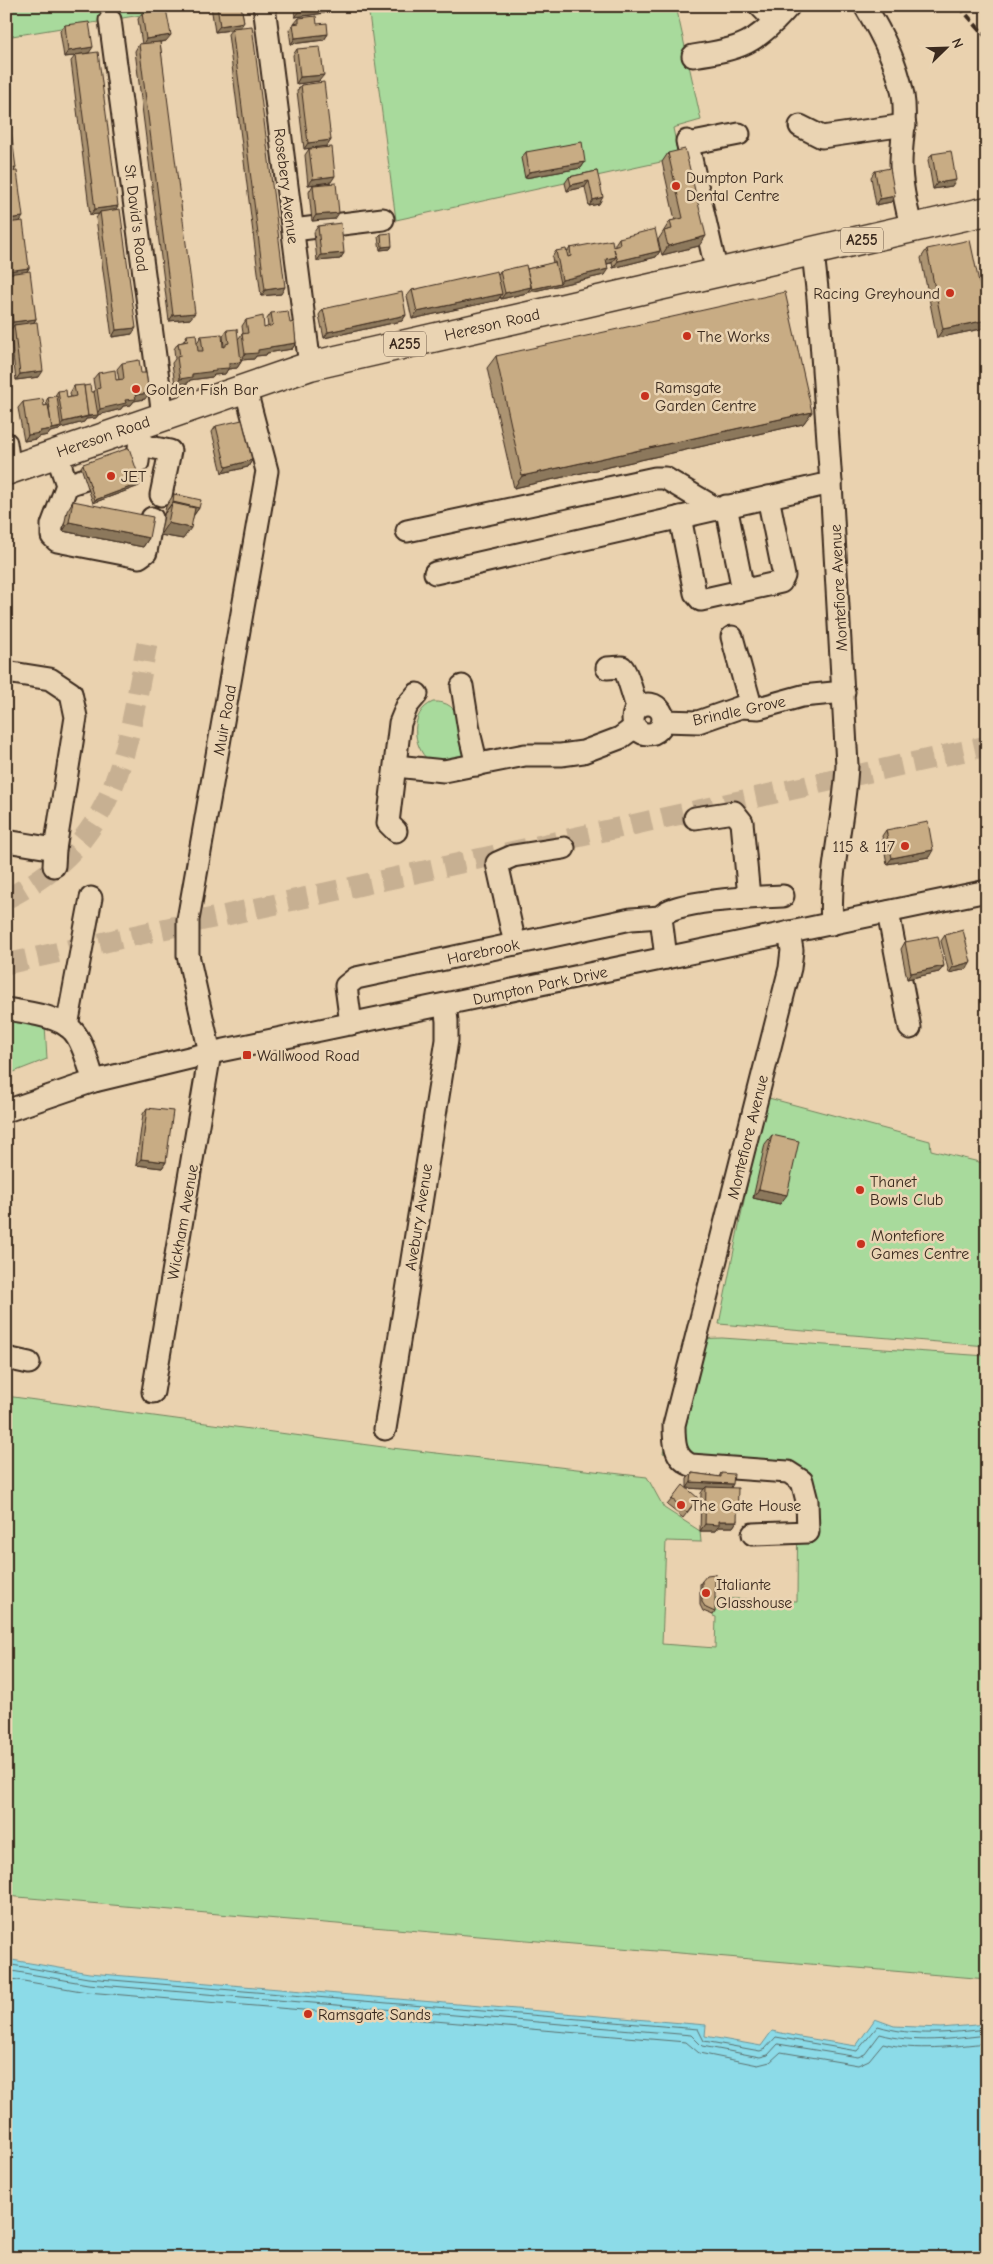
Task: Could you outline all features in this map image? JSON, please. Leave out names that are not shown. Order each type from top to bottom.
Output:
[{"type":"main road","name":"Hereson Road","points":[[8,461],[56,452],[148,428],[245,387],[310,366],[987,211]]},
{"type":"street","name":"Rosebery Avenue","points":[[264,6],[310,366]]},
{"type":"street","points":[[693,56],[729,51],[743,46],[758,37],[782,14],[760,6]]},
{"type":"street","points":[[865,6],[882,34],[896,69],[903,95],[905,125],[901,163],[903,195],[912,229]]},
{"type":"street","name":"St. David's Road","points":[[110,20],[148,428]]},
{"type":"street","points":[[800,126],[822,137],[905,125]]},
{"type":"street","points":[[717,272],[687,143],[739,134]]},
{"type":"street","points":[[293,230],[383,219]]},
{"type":"street","name":"Montefiore Avenue","points":[[813,252],[818,298],[844,692],[846,784],[830,899],[832,924]]},
{"type":"street","name":"Muir Road","points":[[210,1053],[188,955],[188,920],[267,472],[245,387]]},
{"type":"street","points":[[67,485],[138,462],[148,428],[170,451],[161,496]]},
{"type":"street","points":[[56,452],[67,485],[52,526],[52,536],[57,542],[139,557],[146,552],[152,518]]},
{"type":"street","points":[[407,531],[655,478],[665,478],[721,507],[743,590]]},
{"type":"street","points":[[435,572],[831,483]]},
{"type":"street","points":[[680,517],[695,593],[701,600],[781,582],[784,576],[768,497]]},
{"type":"street","points":[[732,637],[751,706]]},
{"type":"street","points":[[396,766],[444,771],[525,755],[561,755],[583,752],[620,738],[636,717],[627,671],[614,662]]},
{"type":"street","points":[[6,672],[50,679],[71,693],[76,718],[54,858],[6,841]]},
{"type":"street","points":[[462,686],[477,765]]},
{"type":"street","name":"Brindle Grove","points":[[636,717],[647,703],[661,710],[663,720],[698,722],[741,707],[751,706],[759,708],[802,696],[844,692]]},
{"type":"street","points":[[396,831],[388,823],[400,723],[407,706],[416,694]]},
{"type":"street","points":[[694,818],[734,812],[742,822],[749,897]]},
{"type":"street","points":[[515,944],[497,864],[513,856],[564,848]]},
{"type":"street","name":"Dumpton Park Drive","points":[[6,1111],[94,1081],[210,1053],[987,892]]},
{"type":"street","name":"Harebrook","points":[[350,1024],[346,986],[356,978],[631,919],[661,917],[667,910],[717,900],[784,896]]},
{"type":"street","points":[[67,1026],[91,898]]},
{"type":"street","points":[[888,912],[910,1028]]},
{"type":"street","points":[[661,917],[666,958]]},
{"type":"street","name":"Montefiore Avenue","points":[[753,1534],[808,1532],[807,1501],[802,1480],[788,1472],[691,1465],[683,1462],[677,1453],[674,1442],[674,1425],[694,1340],[790,968],[792,950],[789,932]]},
{"type":"street","name":"Avebury Avenue","points":[[385,1429],[447,1040],[447,1021],[444,1005]]},
{"type":"street","points":[[6,1009],[44,1016],[67,1026],[73,1031],[79,1042],[94,1081]]},
{"type":"street","name":"Wickham Avenue","points":[[153,1392],[210,1053]]},
{"type":"street","points":[[6,1358],[29,1363]]},
{"type":"green space","points":[[6,6],[196,6],[6,37]]},
{"type":"green space","points":[[368,6],[676,6],[701,120],[673,128],[679,158],[396,220]]},
{"type":"green space","points":[[433,702],[450,706],[456,712],[462,728],[466,755],[429,761],[423,755],[416,738],[417,721],[425,707]]},
{"type":"green space","points":[[6,1014],[45,1024],[47,1059],[6,1075]]},
{"type":"green space","name":"Montefiore Games Centre","points":[[765,1097],[930,1141],[931,1150],[987,1164],[987,1346],[719,1324]]},
{"type":"green space","points":[[722,1338],[987,1356],[987,1979],[6,1896],[6,1396],[383,1447],[647,1477],[664,1508],[700,1531],[701,1542],[666,1541],[662,1644],[715,1648],[716,1617],[713,1616],[713,1598],[797,1601],[798,1487],[663,1453],[688,1339]]},
{"type":"water","points":[[6,1959],[89,1973],[706,2025],[705,2036],[761,2046],[772,2031],[856,2046],[875,2019],[894,2026],[941,2028],[987,2024],[987,2258],[6,2258]]},
{"type":"building","points":[[217,6],[241,6],[244,22],[220,26]]},
{"type":"building","points":[[299,6],[329,6],[300,11]]},
{"type":"building","points":[[166,9],[171,35],[146,39],[142,13]]},
{"type":"building","points":[[316,16],[317,24],[327,23],[328,34],[295,38],[293,24],[299,23],[299,18]]},
{"type":"building","points":[[89,22],[93,47],[68,51],[65,25]]},
{"type":"building","points":[[252,26],[285,287],[265,290],[232,28]]},
{"type":"building","points":[[6,37],[10,60],[6,61]]},
{"type":"building","points":[[160,42],[195,313],[173,315],[139,44]]},
{"type":"building","points":[[320,47],[324,75],[300,77],[297,49]]},
{"type":"building","points":[[98,52],[118,206],[95,209],[75,55]]},
{"type":"building","points":[[324,82],[331,140],[308,143],[301,85]]},
{"type":"building","points":[[6,93],[16,168],[6,169]]},
{"type":"building","points":[[582,142],[585,162],[529,172],[526,152]]},
{"type":"building","points":[[332,147],[335,176],[313,179],[309,149]]},
{"type":"building","points":[[685,149],[706,236],[668,246],[664,231],[672,229],[670,221],[683,218],[668,153]]},
{"type":"building","points":[[951,151],[956,180],[937,183],[932,154]]},
{"type":"building","points":[[890,168],[895,196],[880,199],[875,171]]},
{"type":"building","points":[[17,171],[23,217],[6,219],[6,172]]},
{"type":"building","points":[[597,171],[603,197],[593,200],[589,181],[571,185],[569,177]]},
{"type":"building","points":[[336,183],[339,213],[316,215],[313,185]]},
{"type":"building","points":[[120,209],[136,328],[116,330],[100,212]]},
{"type":"building","points":[[23,221],[29,268],[7,271],[6,223]]},
{"type":"building","points":[[341,223],[344,253],[321,255],[318,226]]},
{"type":"building","points":[[655,229],[660,251],[618,261],[614,249],[616,257],[606,259],[608,269],[562,280],[556,251],[566,249],[568,257],[571,256],[570,248],[612,240],[613,247],[620,245],[619,238]]},
{"type":"building","points":[[391,233],[392,246],[382,247],[381,234]]},
{"type":"building","name":"Racing Greyhound","points":[[970,240],[987,320],[943,329],[927,249]]},
{"type":"building","points":[[555,262],[560,283],[532,289],[527,269]]},
{"type":"building","points":[[526,265],[531,287],[505,293],[500,271]]},
{"type":"building","points":[[30,271],[36,319],[13,322],[7,274]]},
{"type":"building","points":[[497,271],[502,294],[417,312],[412,290]]},
{"type":"building","points":[[402,292],[406,315],[328,332],[323,309]]},
{"type":"building","name":"Ramsgate Garden Centre","points":[[785,292],[812,412],[522,476],[496,356]]},
{"type":"building","points":[[288,311],[290,323],[294,322],[296,343],[258,350],[258,353],[245,354],[242,334],[248,333],[246,320],[263,316],[264,328],[273,325],[271,313]]},
{"type":"building","points":[[37,322],[43,371],[20,374],[14,325]]},
{"type":"building","points":[[237,329],[241,362],[229,363],[229,368],[192,374],[192,377],[180,379],[177,357],[180,356],[178,343],[188,341],[187,335],[196,334],[198,351],[203,351],[201,336],[222,334],[223,347],[229,343],[227,330]]},
{"type":"building","points":[[139,360],[141,373],[146,373],[149,393],[135,395],[136,399],[125,400],[126,403],[100,409],[97,389],[100,388],[98,373],[115,370],[116,380],[124,379],[122,363]]},
{"type":"building","points":[[84,385],[88,416],[63,422],[58,391],[66,390],[67,398],[76,396],[74,386]]},
{"type":"building","points":[[90,385],[91,392],[94,392],[98,415],[88,416],[84,386]]},
{"type":"building","points":[[57,396],[61,427],[52,429],[48,398]]},
{"type":"building","points":[[43,399],[44,406],[48,405],[52,429],[28,435],[23,402]]},
{"type":"building","points":[[242,420],[252,460],[226,467],[216,426]]},
{"type":"building","points":[[129,448],[141,483],[95,500],[83,464]]},
{"type":"building","points":[[174,494],[201,500],[199,508],[173,502]]},
{"type":"building","points":[[73,501],[153,517],[149,538],[69,522]]},
{"type":"building","points":[[172,503],[195,508],[191,528],[168,523]]},
{"type":"building","name":"115 & 117","points":[[928,822],[933,850],[892,858],[886,830]]},
{"type":"building","points":[[963,930],[971,962],[953,967],[945,935]]},
{"type":"building","points":[[938,936],[944,966],[911,973],[905,942]]},
{"type":"building","points":[[147,1108],[173,1111],[166,1162],[141,1159]]},
{"type":"building","points":[[772,1135],[799,1141],[787,1195],[759,1189]]},
{"type":"building","points":[[692,1473],[721,1477],[721,1473],[734,1474],[733,1484],[691,1482]]},
{"type":"building","points":[[683,1485],[698,1498],[687,1512],[672,1499]]},
{"type":"building","points":[[706,1487],[738,1488],[737,1521],[719,1521],[719,1525],[705,1524]]},
{"type":"building","name":"Italiante Glasshouse","points":[[715,1574],[715,1612],[706,1608],[702,1602],[702,1581],[707,1575]]},
{"type":"tunnel","points":[[6,899],[44,876],[73,850],[94,822],[111,792],[123,759],[132,723],[147,644]]},
{"type":"tunnel","points":[[6,964],[987,746]]},
{"type":"railway","points":[[959,6],[987,38]]},
{"type":"place","name":"Dumpton Park Dental Centre","points":[[676,186]]},
{"type":"place","name":"Racing Greyhound","points":[[950,293]]},
{"type":"place","name":"The Works","points":[[687,336]]},
{"type":"place","name":"Golden Fish Bar","points":[[136,389]]},
{"type":"place","name":"Ramsgate Garden Centre","points":[[645,396]]},
{"type":"place","name":"JET","points":[[111,476]]},
{"type":"place","name":"115 & 117","points":[[905,846]]},
{"type":"place","name":"Wallwood Road","points":[[247,1055]]},
{"type":"place","name":"Thanet Bowls Club","points":[[860,1190]]},
{"type":"place","name":"Montefiore Games Centre","points":[[861,1244]]},
{"type":"place","name":"The Gate House","points":[[681,1505]]},
{"type":"place","name":"Italiante Glasshouse","points":[[706,1593]]},
{"type":"place","name":"Ramsgate Sands","points":[[308,2014]]}]
